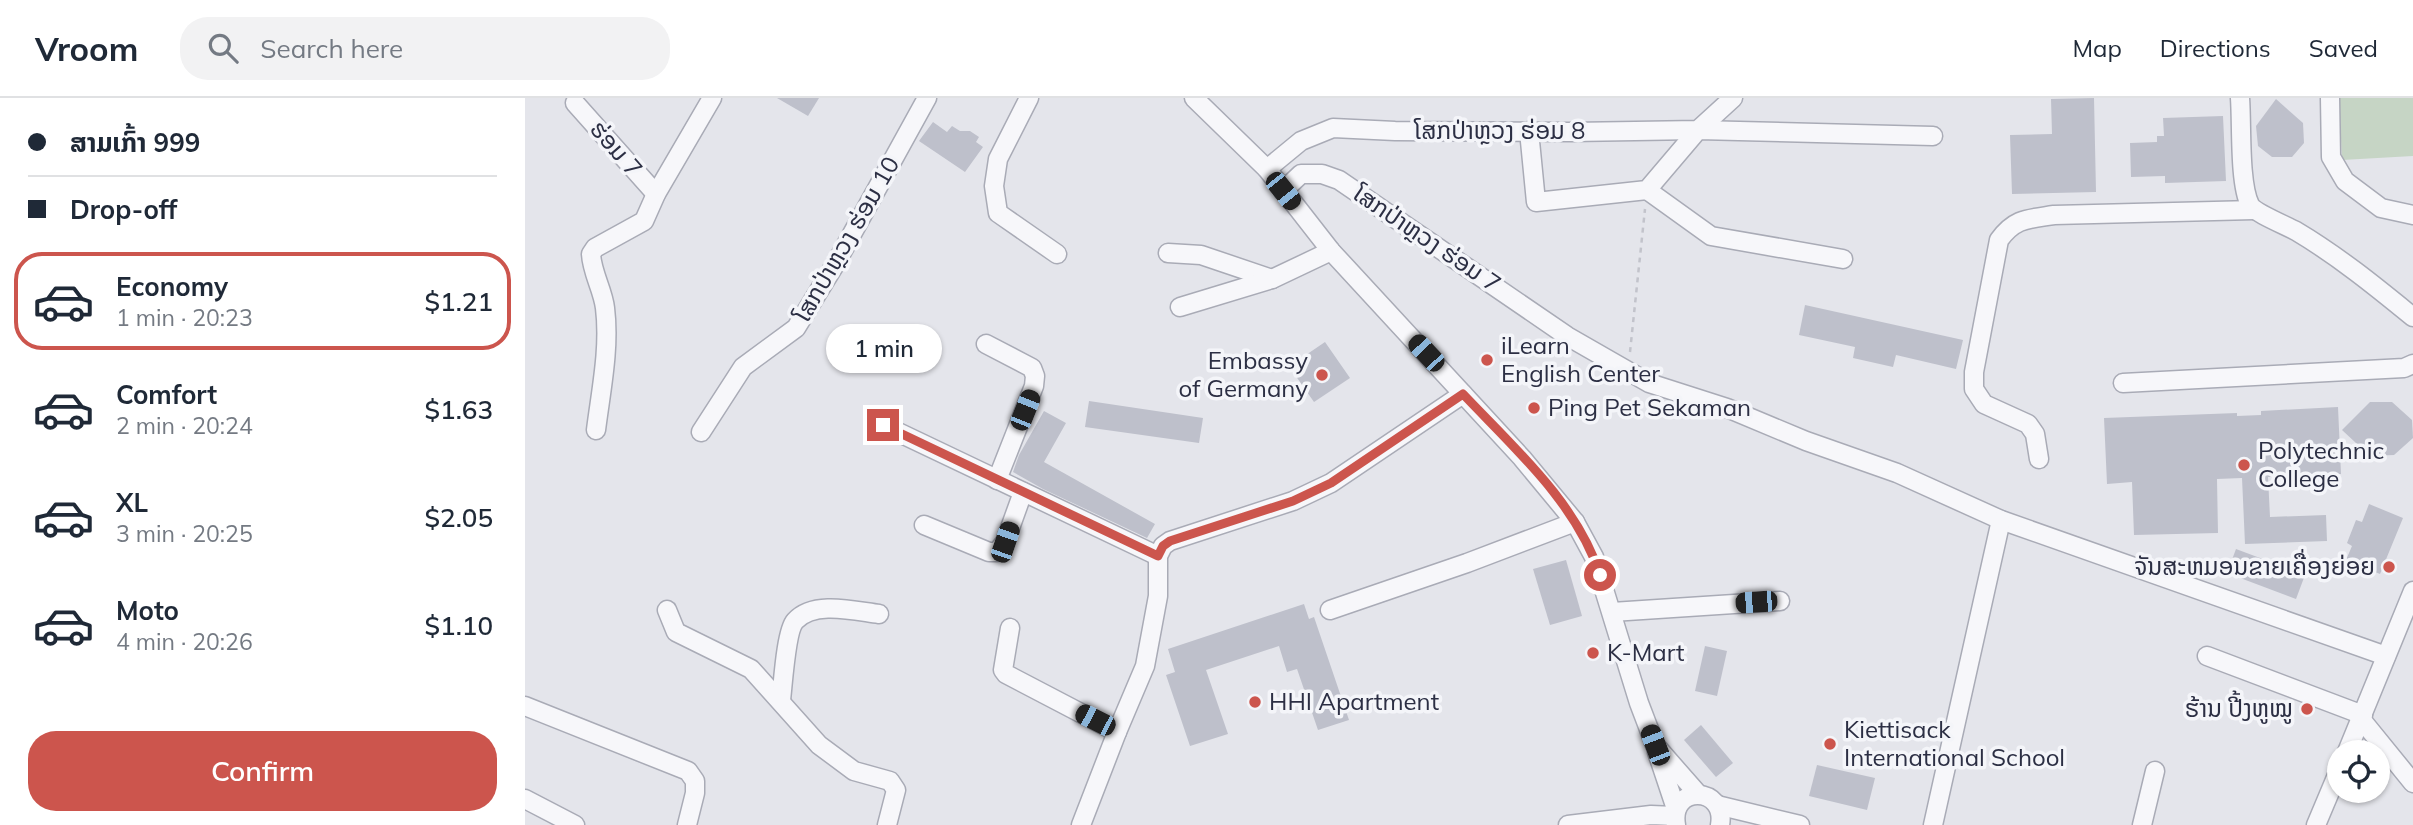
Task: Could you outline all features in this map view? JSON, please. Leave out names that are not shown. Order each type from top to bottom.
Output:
[{"type":"street","points":[[596,430],[607,324],[605,304],[591,254],[595,248],[644,221],[656,194],[712,98]]},
{"type":"street","name":"ໂສກປ່າຫຼວງ ຮ່ອມ 10","points":[[701,432],[743,367],[796,328],[836,263],[927,98]]},
{"type":"street","points":[[1029,98],[998,159],[994,186],[998,213],[1057,254]]},
{"type":"street","points":[[1647,190],[1698,130],[1733,98]]},
{"type":"street","points":[[2241,98],[2245,183],[2248,201],[2254,210]]},
{"type":"street","points":[[2330,98],[2331,157],[2345,181],[2381,208],[2413,215]]},
{"type":"street","points":[[1197,99],[1267,169],[1331,251],[1541,478],[1575,522],[1594,557],[1639,703],[1655,745],[1675,817]]},
{"type":"street","name":"ຮ່ອມ 7","points":[[575,103],[656,194]]},
{"type":"street","name":"ໂສກປ່າຫຼວງ ຮ່ອມ 8","points":[[1267,169],[1301,141],[1333,128],[1395,131],[1698,130],[1933,136]]},
{"type":"street","points":[[1529,131],[1535,202],[1647,190],[1711,236],[1843,259]]},
{"type":"street","name":"ໂສກປ່າຫຼວງ ຮ່ອມ 7","points":[[1283,191],[1301,174],[1322,174],[1339,180],[1567,336],[1649,383],[1727,408],[1806,441],[1897,473],[2001,520]]},
{"type":"street","points":[[2039,459],[2035,434],[2028,424],[1983,404],[1974,389],[1974,372],[1999,240],[2008,228],[2022,220],[2054,215],[2254,210],[2277,220],[2332,253],[2413,317]]},
{"type":"street","points":[[1180,307],[1272,279],[1331,251]]},
{"type":"street","points":[[1168,253],[1201,255],[1272,279]]},
{"type":"street","points":[[986,344],[1032,368],[1035,376],[1034,386],[997,480]]},
{"type":"street","points":[[2123,383],[2404,368],[2413,364]]},
{"type":"street","points":[[1081,825],[1145,666],[1158,596],[1158,556],[1163,546],[1170,541],[1293,501],[1331,483],[1463,394]]},
{"type":"street","points":[[883,425],[1158,556]]},
{"type":"street","points":[[923,525],[989,552],[997,552],[1005,542],[1023,492]]},
{"type":"street","points":[[1933,825],[2001,520],[2386,656]]},
{"type":"street","points":[[1330,610],[1575,522]]},
{"type":"street","points":[[2352,740],[2413,591]]},
{"type":"street","points":[[1612,612],[1780,601]]},
{"type":"street","points":[[781,700],[794,621],[807,612],[822,609],[879,614]]},
{"type":"street","points":[[667,610],[676,632],[751,669],[819,745],[854,771],[890,781],[896,790],[887,825]]},
{"type":"street","points":[[1010,628],[1003,670],[1006,674],[1117,732]]},
{"type":"street","points":[[2207,656],[2362,717],[2413,783]]},
{"type":"street","points":[[525,706],[688,771],[695,781],[695,793],[687,825]]},
{"type":"street","points":[[1655,745],[1698,794],[1717,804],[1720,825]]},
{"type":"street","points":[[2142,825],[2155,771]]},
{"type":"street","points":[[1675,817],[1685,798],[1698,794]]},
{"type":"street","points":[[525,799],[575,825]]},
{"type":"street","points":[[2316,825],[2327,799]]},
{"type":"street","points":[[1717,804],[1800,825]]},
{"type":"street","points":[[1568,825],[1651,815],[1675,817]]},
{"type":"path","points":[[1630,354],[1647,190]]},
{"type":"green space","points":[[2339,98],[2413,98],[2413,156],[2342,160]]},
{"type":"building","points":[[777,98],[819,98],[808,116]]},
{"type":"building","points":[[2094,98],[2096,192],[2012,194],[2010,135],[2052,134],[2051,99]]},
{"type":"building","points":[[2276,99],[2303,123],[2304,143],[2292,157],[2272,157],[2258,146],[2256,126]]},
{"type":"building","points":[[2223,116],[2226,181],[2165,183],[2165,176],[2131,177],[2130,143],[2157,142],[2157,136],[2164,136],[2163,118]]},
{"type":"building","points":[[933,122],[947,132],[952,126],[960,131],[970,131],[979,137],[976,142],[983,147],[965,172],[919,141]]},
{"type":"building","points":[[1805,305],[1963,340],[1956,369],[1896,355],[1893,367],[1853,358],[1855,347],[1799,335]]},
{"type":"building","name":"Embassy of Germany","points":[[1325,342],[1350,378],[1314,402],[1293,372],[1304,365],[1300,359]]},
{"type":"building","points":[[1089,401],[1203,418],[1199,443],[1085,427]]},
{"type":"building","points":[[2370,402],[2392,402],[2412,420],[2413,438],[2394,455],[2370,456],[2342,430]]},
{"type":"building","points":[[2338,407],[2341,474],[2268,477],[2270,517],[2326,515],[2327,541],[2245,544],[2242,478],[2217,479],[2218,533],[2134,535],[2132,482],[2107,484],[2104,418],[2237,413],[2237,416],[2261,415],[2261,411]]},
{"type":"building","points":[[1044,411],[1066,423],[1044,462],[1155,524],[1147,538],[1013,472],[1019,455]]},
{"type":"building","points":[[2369,504],[2403,518],[2380,574],[2346,560],[2352,546],[2347,543],[2356,520],[2362,522]]},
{"type":"building","points":[[2236,549],[2305,575],[2296,599],[2227,573]]},
{"type":"building","points":[[1566,560],[1582,616],[1550,625],[1533,569]]},
{"type":"building","points":[[1304,604],[1309,619],[1314,617],[1349,720],[1318,730],[1297,669],[1287,672],[1279,646],[1206,670],[1228,734],[1190,746],[1166,675],[1175,672],[1168,649]]},
{"type":"building","points":[[1705,646],[1727,651],[1717,696],[1695,691]]},
{"type":"building","points":[[1701,725],[1733,763],[1716,777],[1684,740]]},
{"type":"building","points":[[1817,765],[1875,778],[1867,810],[1809,796]]},
{"type":"place","name":"iLearn English Center","points":[[1487,360]]},
{"type":"place","name":"Embassy of Germany","points":[[1322,375]]},
{"type":"place","name":"Ping Pet Sekaman","points":[[1534,408]]},
{"type":"place","name":"Polytechnic College","points":[[2244,465]]},
{"type":"place","name":"ຈັນສະຫມອນຂາຍເຄື່ອງຍ່ອຍ","points":[[2389,567]]},
{"type":"place","name":"K-Mart","points":[[1593,653]]},
{"type":"place","name":"HHI Apartment","points":[[1255,702]]},
{"type":"place","name":"ຮ້ານ ປີ້ງຫູໝູ","points":[[2307,709]]},
{"type":"place","name":"Kiettisack International School","points":[[1830,744]]},
{"type":"route","points":[[883,425],[1158,556],[1163,546],[1170,541],[1293,501],[1331,483],[1463,394],[1550,489],[1575,522],[1586,539],[1600,575]]}]
